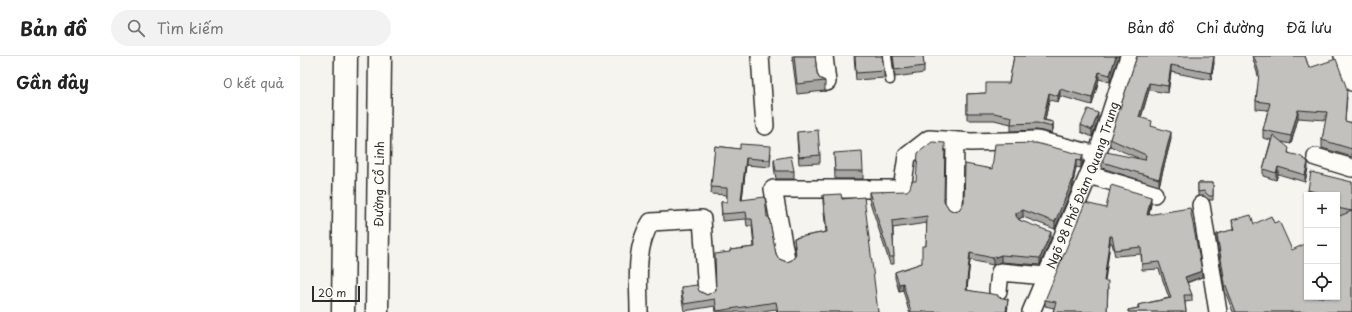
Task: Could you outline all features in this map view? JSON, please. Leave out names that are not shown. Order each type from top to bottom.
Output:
[{"type":"main road","points":[[342,312],[346,56]]},
{"type":"main road","name":"Đường Cổ Linh","points":[[377,312],[380,56]]},
{"type":"street","points":[[760,56],[765,126]]},
{"type":"street","points":[[824,56],[827,82]]},
{"type":"street","name":"Ngõ 98 Phố Đàm Quang Trung","points":[[1031,312],[1046,276],[1059,237],[1097,155],[1129,56]]},
{"type":"street","points":[[1343,56],[1352,82]]},
{"type":"street","points":[[786,259],[773,189],[902,189],[907,156],[929,139],[971,142],[1037,140],[1097,155]]},
{"type":"street","points":[[954,208],[955,141]]},
{"type":"street","points":[[1316,157],[1352,168]]},
{"type":"street","points":[[1089,175],[1154,194]]},
{"type":"street","points":[[1201,205],[1218,312]]},
{"type":"street","points":[[639,312],[641,244],[645,231],[651,222],[702,219],[707,292]]},
{"type":"street","points":[[998,291],[1000,272],[1046,276]]},
{"type":"lane","points":[[887,56],[890,80]]},
{"type":"building","points":[[794,56],[815,56],[819,78],[825,81],[797,84]]},
{"type":"building","points":[[855,56],[882,56],[884,71],[856,73]]},
{"type":"building","points":[[893,56],[923,56],[924,66],[895,70]]},
{"type":"building","points":[[1014,56],[1116,56],[1110,75],[1099,72],[1092,98],[1060,89],[1058,96],[1049,93],[1043,120],[1053,122],[1052,127],[1037,123],[1011,124],[1012,117],[994,113],[967,113],[967,94],[986,93],[986,83],[1009,83]]},
{"type":"building","points":[[1137,56],[1214,56],[1211,73],[1171,65],[1168,86],[1149,83],[1139,117],[1152,121],[1151,126],[1171,132],[1159,179],[1102,162],[1106,152],[1145,160],[1146,155],[1110,139]]},
{"type":"building","points":[[1254,56],[1305,56],[1309,68],[1336,59],[1347,89],[1345,121],[1352,123],[1352,149],[1322,140],[1327,112],[1298,110],[1291,136],[1263,130],[1270,103],[1256,101],[1259,73]]},
{"type":"building","points":[[1088,109],[1098,113],[1092,130],[1081,125]]},
{"type":"building","points":[[818,130],[820,155],[799,157],[797,132]]},
{"type":"building","points":[[1273,135],[1289,148],[1288,153],[1300,156],[1308,162],[1305,175],[1278,167],[1276,173],[1263,169]]},
{"type":"building","points":[[932,142],[945,143],[944,201],[949,209],[953,211],[959,210],[964,202],[965,164],[992,169],[995,144],[1036,143],[1083,155],[1081,161],[1076,160],[1072,182],[1055,222],[1023,210],[1016,213],[1019,220],[1051,232],[1040,258],[1001,255],[993,258],[970,253],[966,290],[998,295],[998,297],[1008,299],[1006,312],[911,312],[903,283],[899,284],[895,272],[922,263],[922,246],[926,246],[927,216],[892,221],[894,257],[890,257],[869,192],[907,191],[910,188],[912,181],[916,181],[918,153]]},
{"type":"building","points":[[740,144],[771,146],[770,160],[746,158],[741,200],[765,197],[767,217],[769,217],[776,254],[779,259],[787,262],[792,260],[796,255],[794,238],[827,232],[823,195],[841,194],[842,199],[864,197],[878,312],[778,312],[776,302],[717,311],[715,299],[684,304],[681,287],[697,285],[699,291],[707,295],[716,290],[715,254],[730,252],[730,250],[755,247],[752,219],[747,219],[746,212],[722,214],[721,202],[727,202],[727,188],[711,187],[715,146],[740,149]]},
{"type":"building","points":[[862,151],[863,171],[835,171],[834,153]]},
{"type":"building","points":[[791,156],[794,171],[776,171],[774,159]]},
{"type":"building","points":[[1311,172],[1352,182],[1352,211],[1340,209],[1340,192],[1315,192],[1308,190]]},
{"type":"building","points":[[1198,183],[1213,183],[1213,196],[1209,196],[1204,191],[1198,192]]},
{"type":"building","points":[[1111,185],[1151,197],[1147,215],[1190,208],[1202,271],[1185,277],[1192,295],[1184,295],[1186,312],[1129,312],[1128,310],[1139,308],[1138,305],[1171,298],[1159,262],[1142,264],[1141,247],[1115,250],[1112,236],[1110,236],[1104,281],[1108,281],[1107,312],[1053,312],[1056,302],[1045,300],[1085,203],[1106,208]]},
{"type":"building","points":[[1352,211],[1352,312],[1236,312],[1225,283],[1217,234],[1235,229],[1232,220],[1251,215],[1254,224],[1271,216],[1274,223],[1279,221],[1292,250],[1304,244],[1304,300],[1340,300],[1340,216]]}]
